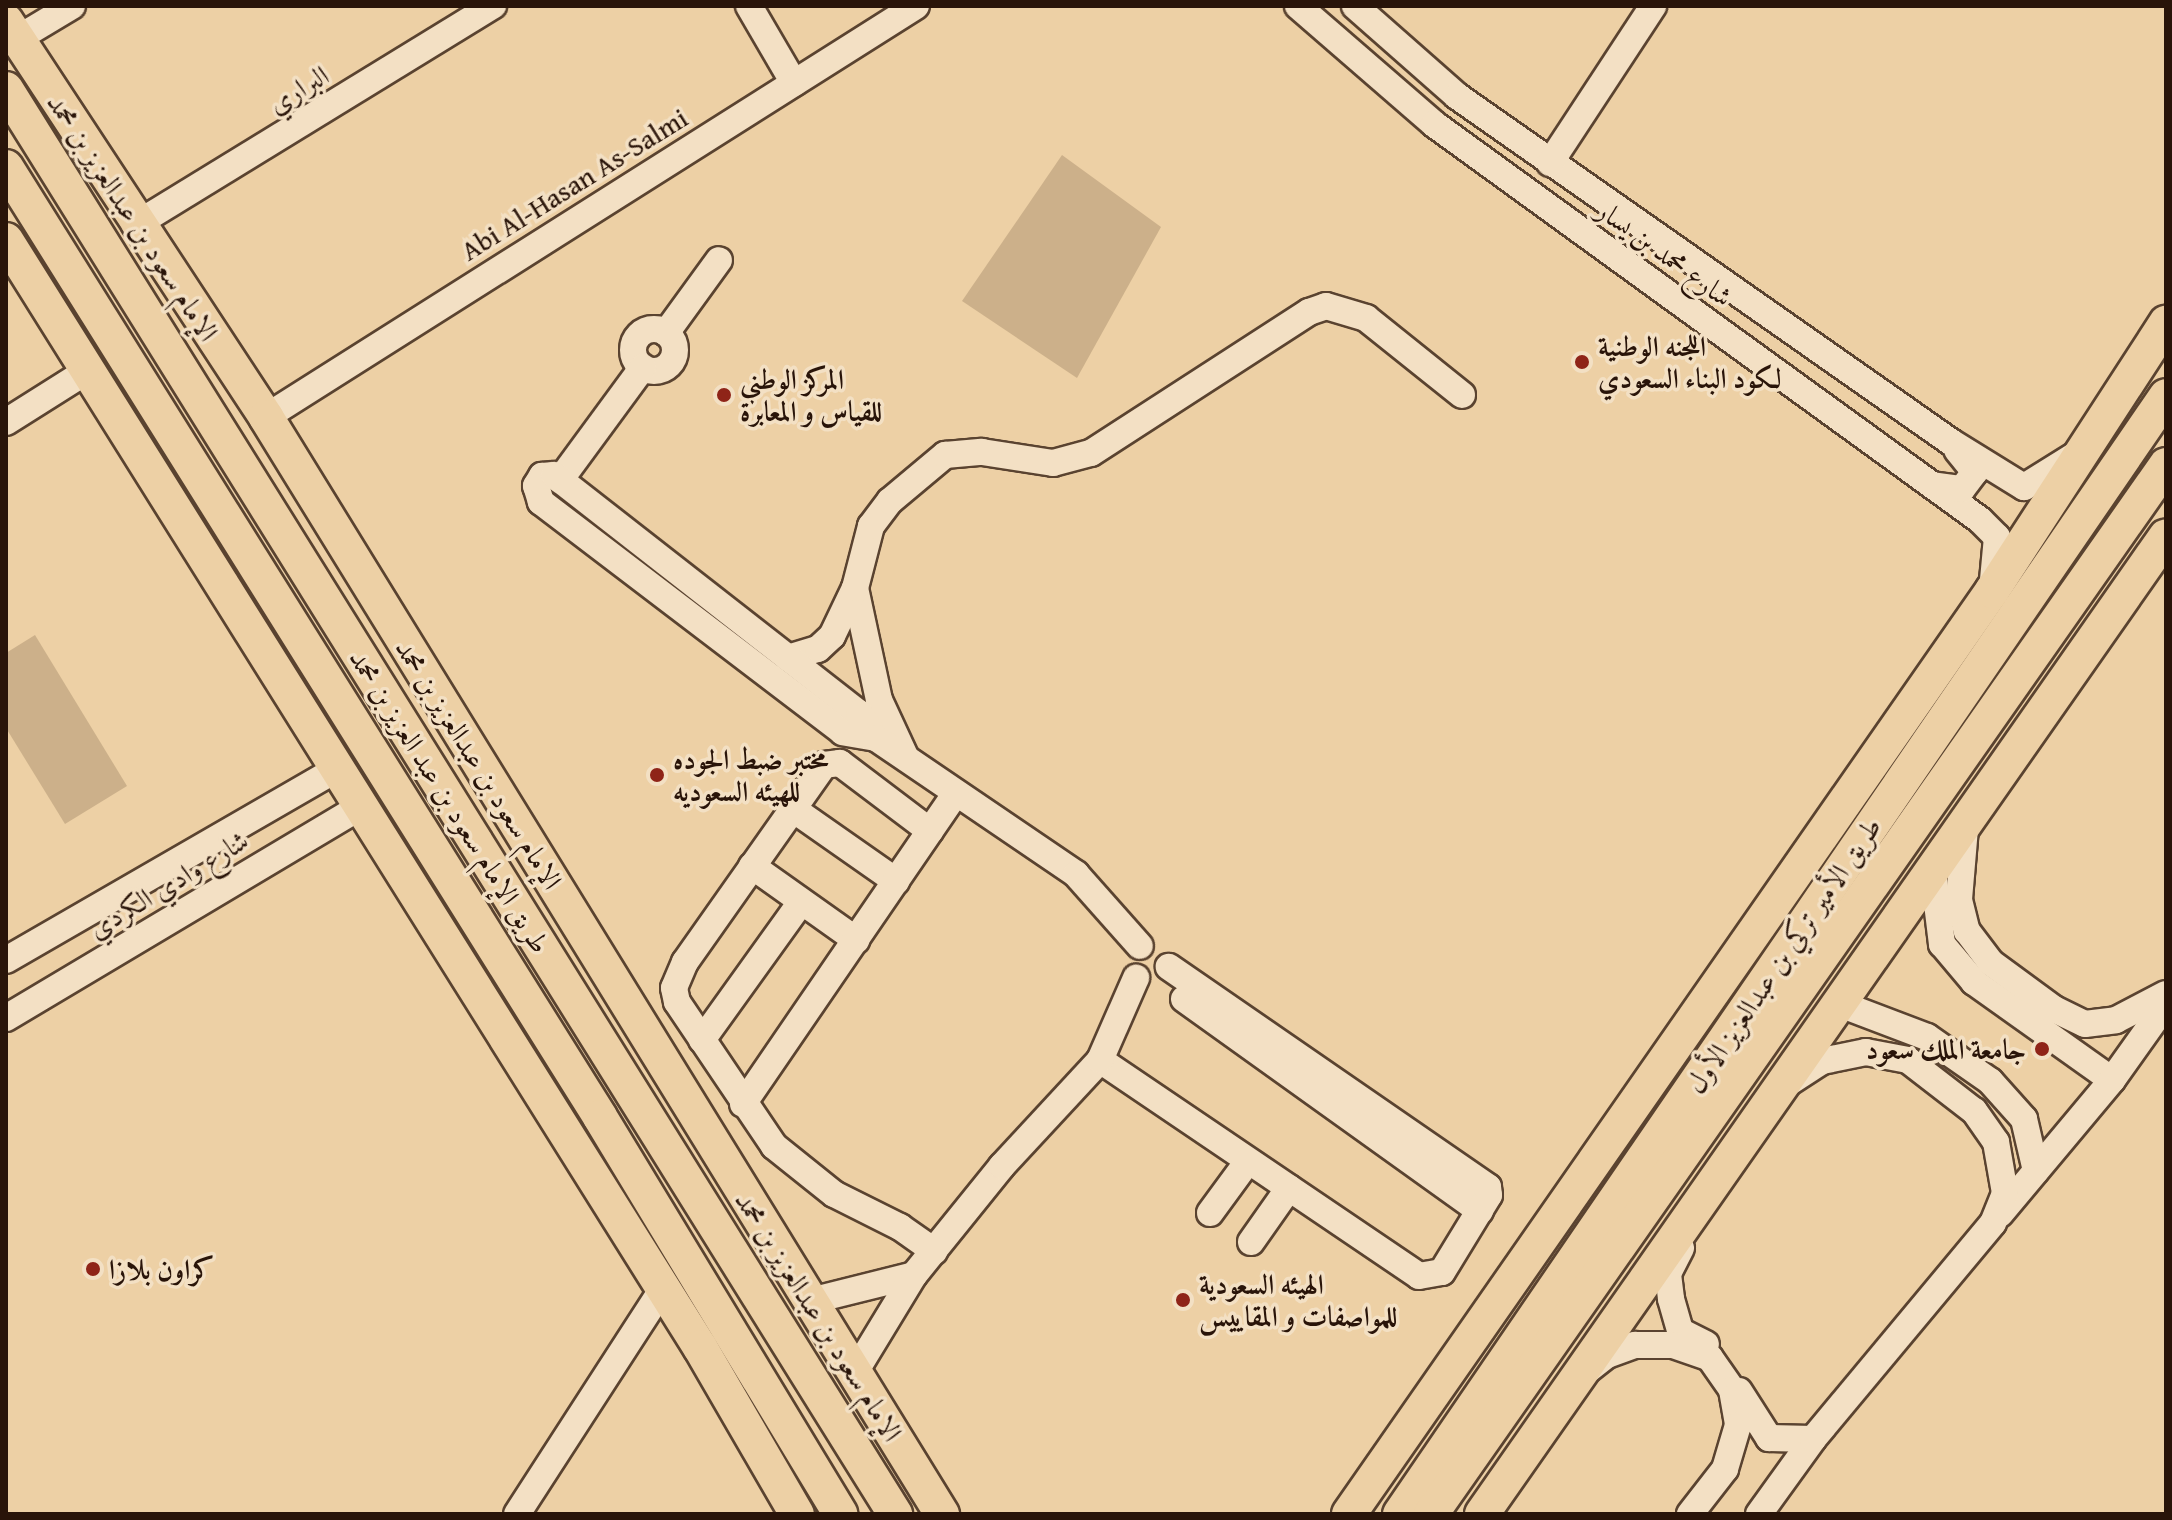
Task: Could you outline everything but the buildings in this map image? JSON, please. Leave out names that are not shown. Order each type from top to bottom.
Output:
[{"type":"main road","name":"الإمام سعود بن عبدالعزيز بن محمد","points":[[11,30],[135,225],[266,417],[942,1514]]},
{"type":"main road","name":"طريق الإمام سعود بن عبد العزيز بن محمد","points":[[6,89],[895,1514]]},
{"type":"main road","name":"طريق الإمام سعود بن عبد العزيز بن محمد","points":[[6,167],[600,1117],[840,1514]]},
{"type":"main road","points":[[135,225],[308,574]]},
{"type":"main road","points":[[6,240],[363,805],[662,1290],[700,1347],[823,1514]]},
{"type":"main road","points":[[1355,1508],[1992,591],[2166,323]]},
{"type":"main road","name":"طريق الأمير تركي بن عبدالعزيز الأول","points":[[1400,1514],[2166,396]]},
{"type":"main road","name":"طريق الأمير تركي بن عبدالعزيز الأول","points":[[1431,1514],[2166,465]]},
{"type":"main road","points":[[1482,1514],[1689,1224],[2166,536]]},
{"type":"main road","points":[[700,1347],[797,1514]]},
{"type":"street","points":[[11,30],[72,6]]},
{"type":"street","name":"البراري","points":[[135,225],[493,6]]},
{"type":"street","points":[[749,6],[794,83]]},
{"type":"street","name":"Abi Al-Hasan As-Salmi","points":[[266,417],[916,6]]},
{"type":"street","name":"شارع محمد بن يسار","points":[[1298,6],[1434,124],[1997,537],[1992,591]]},
{"type":"street","points":[[1550,163],[1653,6]]},
{"type":"street","name":"شارع محمد بن يسار","points":[[1368,11],[1457,96],[1951,442],[2024,487],[2042,480],[2086,446]]},
{"type":"street","points":[[560,480],[643,367],[659,371],[669,364],[675,354],[666,333],[719,260]]},
{"type":"street","points":[[788,658],[818,649],[832,636],[855,588],[871,526],[890,501],[945,455],[982,452],[1053,463],[1091,453],[1309,312],[1326,306],[1366,318],[1462,395]]},
{"type":"street","points":[[6,422],[87,371]]},
{"type":"street","points":[[1928,484],[1962,489],[1975,472],[1951,442]]},
{"type":"street","points":[[855,1372],[914,1275],[1002,1166],[1100,1060],[1155,975],[1163,948],[1140,946],[1076,874],[876,738],[859,713],[560,480],[542,476],[536,486],[541,502],[843,732],[876,738]]},
{"type":"street","points":[[855,588],[879,700],[908,760]]},
{"type":"street","points":[[930,831],[840,763],[824,765],[676,975],[677,1002],[743,1104],[803,1174],[934,1251]]},
{"type":"street","name":"شارع وادي الكردي","points":[[6,960],[339,768]]},
{"type":"street","points":[[743,1104],[956,793]]},
{"type":"street","name":"شارع وادي الكردي","points":[[6,1018],[363,805]]},
{"type":"street","points":[[277,806],[298,841]]},
{"type":"street","points":[[793,809],[896,881]]},
{"type":"street","points":[[1965,825],[1959,900],[1967,931],[1990,962],[2054,1009],[2085,1024],[2116,1020],[2166,994]]},
{"type":"street","points":[[752,866],[856,940]]},
{"type":"street","points":[[1933,871],[1942,944],[1974,982],[2112,1080]]},
{"type":"street","points":[[702,1040],[801,902]]},
{"type":"street","points":[[1100,1060],[1248,1161],[1429,1278],[1442,1272],[1480,1211],[1488,1187],[1155,975]]},
{"type":"street","points":[[1840,1004],[1927,1037],[1990,1081],[2024,1119],[2036,1171]]},
{"type":"street","points":[[1759,1514],[1813,1439],[2112,1080],[2166,1004]]},
{"type":"street","points":[[1785,1085],[1822,1061],[1866,1052],[1908,1060],[1974,1111],[1996,1142],[2005,1193],[1993,1223]]},
{"type":"street","points":[[1210,1213],[1248,1161]]},
{"type":"street","points":[[1251,1242],[1289,1188]]},
{"type":"street","points":[[1689,1224],[1668,1274],[1680,1331],[1716,1349],[1744,1404],[1769,1438],[1813,1439]]},
{"type":"street","points":[[810,1301],[914,1275]]},
{"type":"street","points":[[517,1514],[662,1290]]},
{"type":"street","points":[[1580,1376],[1607,1355],[1635,1345],[1673,1345],[1710,1358],[1732,1390],[1738,1425],[1725,1469],[1690,1514]]},
{"type":"shaded area","points":[[1062,155],[1161,227],[1077,378],[962,301]]},
{"type":"shaded area","points":[[35,635],[127,786],[65,824],[6,728],[6,653]]},
{"type":"place","name":"اللجنه الوطنية لكود البناء السعودي","points":[[1582,362]]},
{"type":"place","name":"المركز الوطني للقياس و المعابرة","points":[[724,395]]},
{"type":"place","name":"مختبر ضبط الجوده للهيئه السعوديه","points":[[657,775]]},
{"type":"place","name":"جامعة الملك سعود","points":[[2042,1049]]},
{"type":"place","name":"كراون بلازا","points":[[93,1269]]},
{"type":"place","name":"الهيئه السعودية للمواصفات و المقاييس","points":[[1183,1300]]}]
